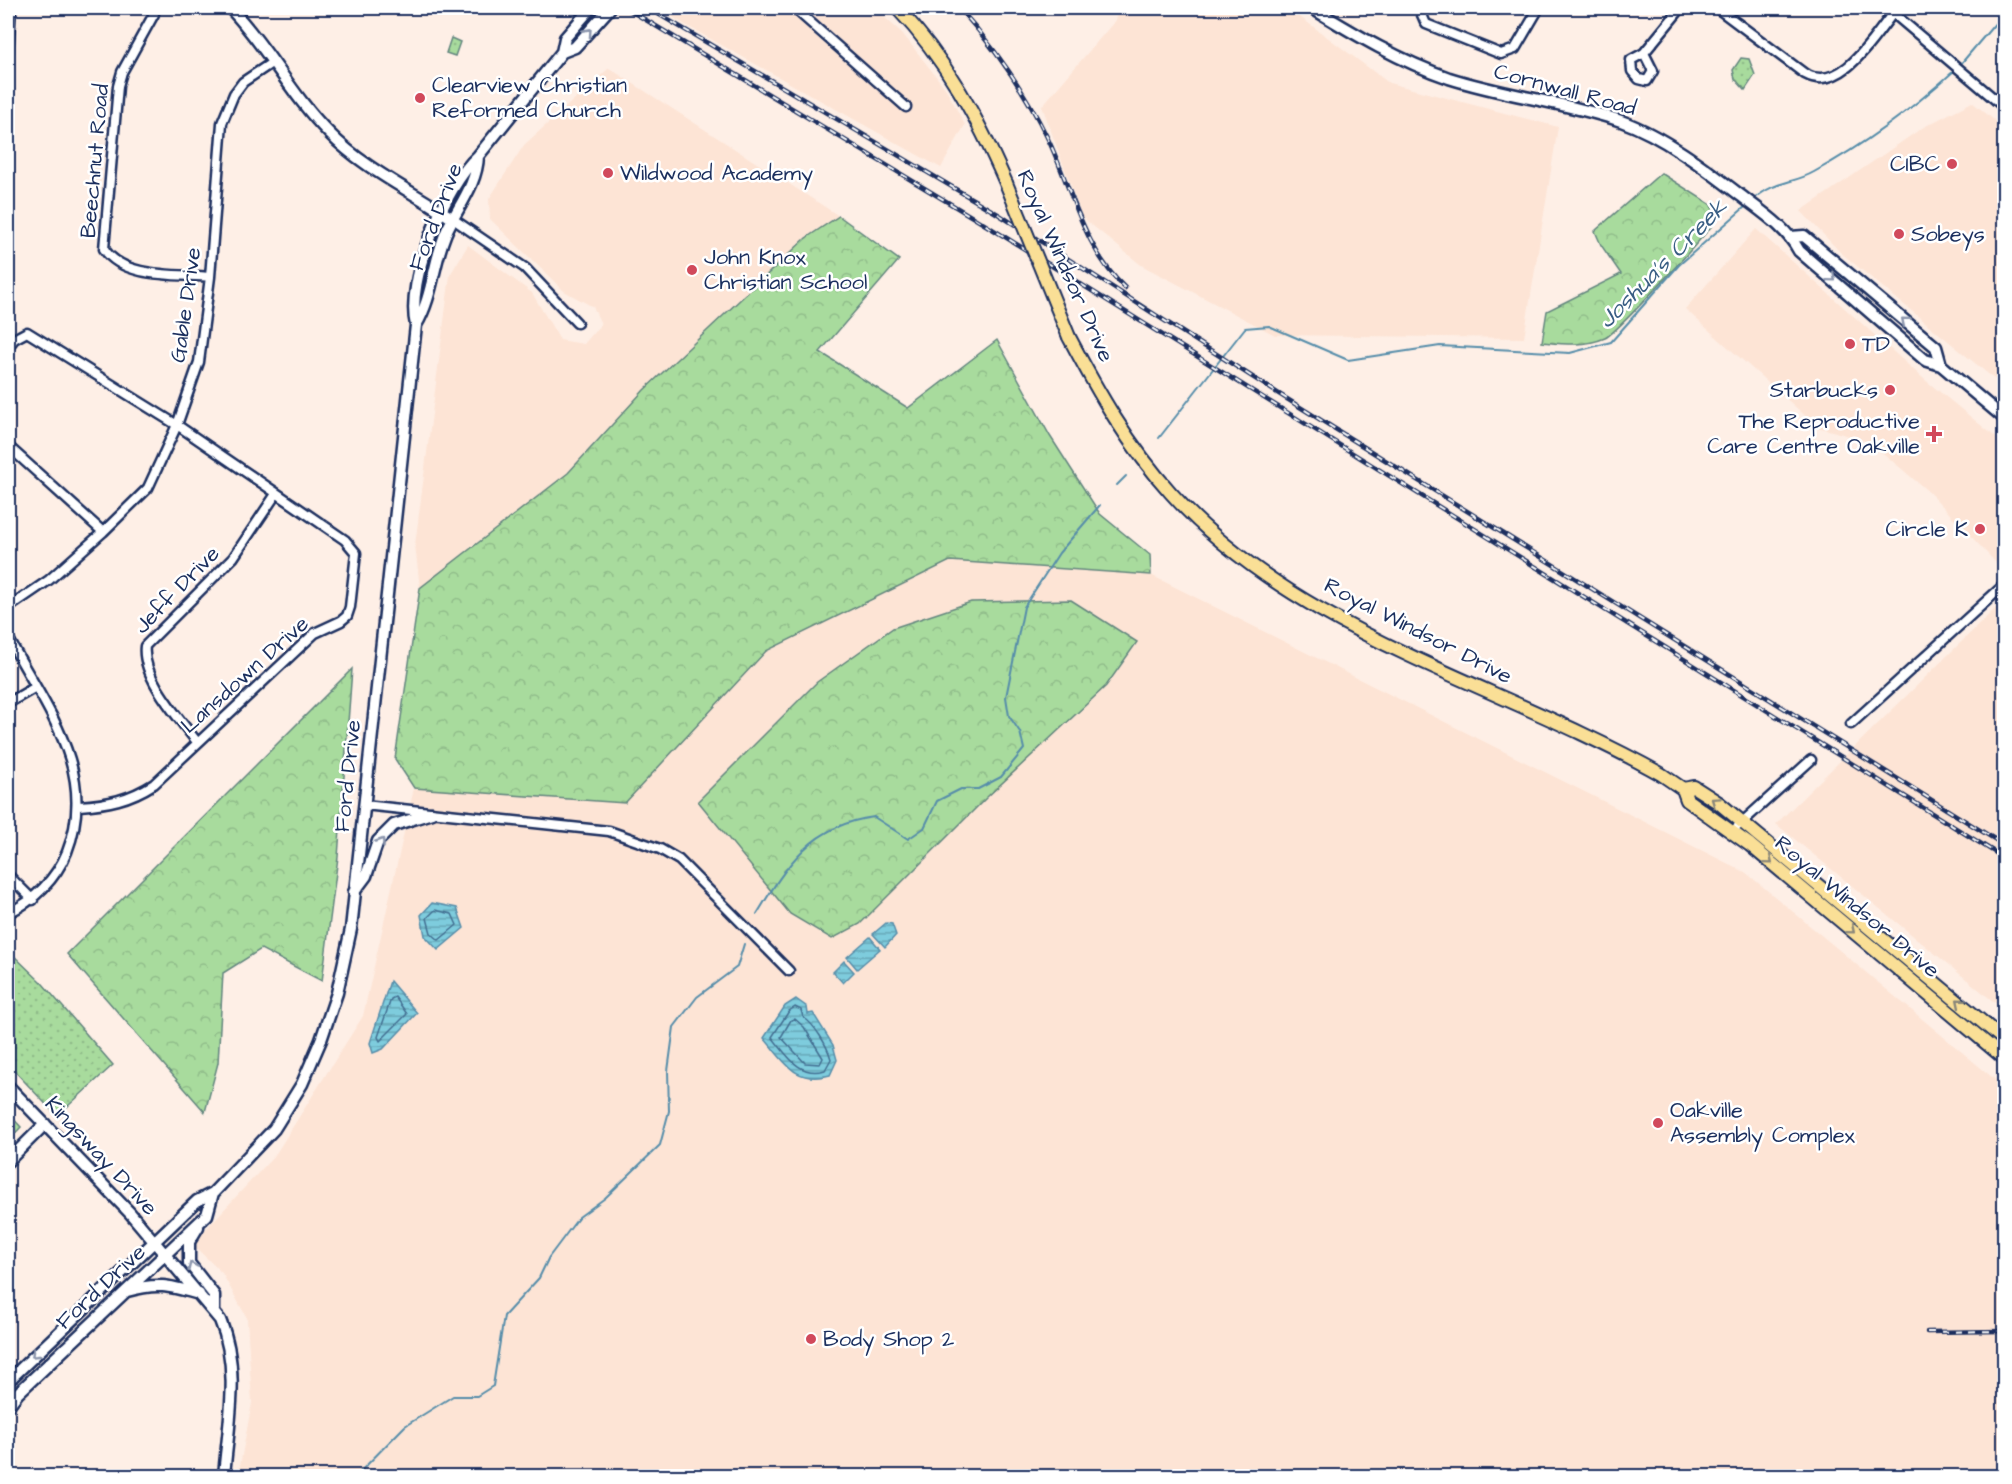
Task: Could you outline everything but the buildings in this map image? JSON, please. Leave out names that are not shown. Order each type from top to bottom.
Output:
[{"type":"main road","points":[[230,8],[251,30],[329,134],[387,177],[453,219]]},
{"type":"main road","name":"Ford Drive","points":[[562,52],[565,38],[591,8]]},
{"type":"main road","name":"Ford Drive","points":[[8,1382],[153,1241],[197,1201],[213,1193],[274,1129],[302,1084],[337,993],[351,929],[416,325],[412,310],[420,272],[442,212],[466,166],[478,156],[515,106],[562,52],[575,47],[610,8]]},
{"type":"main road","name":"Royal Windsor Drive","points":[[897,8],[938,56],[966,99],[1006,183],[1069,338],[1115,423],[1172,494],[1241,556],[1348,624],[1639,762],[1683,789],[1687,800],[1731,830],[2004,1058]]},
{"type":"main road","name":"Cornwall Road","points":[[1312,8],[1365,41],[1447,77],[1622,122],[1674,150],[1768,217],[1791,237],[1799,251],[1925,360],[1941,365],[2004,418]]},
{"type":"main road","name":"Ford Drive","points":[[416,325],[425,310],[443,240],[477,173],[478,156]]},
{"type":"main road","name":"Cornwall Road","points":[[1791,237],[1804,236],[1936,347],[1941,365]]},
{"type":"main road","name":"Royal Windsor Drive","points":[[1683,789],[1694,787],[1743,822],[2004,1040]]},
{"type":"main road","points":[[354,892],[366,876],[378,841],[394,825],[432,813]]},
{"type":"main road","name":"Kingsway Drive","points":[[8,1086],[130,1213],[214,1310]]},
{"type":"main road","points":[[8,1161],[45,1124]]},
{"type":"main road","name":"Ford Drive","points":[[8,1406],[18,1393],[207,1215],[213,1193]]},
{"type":"main road","points":[[203,1219],[189,1242],[188,1253],[192,1270],[214,1295],[214,1310],[227,1335],[232,1376],[224,1476]]},
{"type":"main road","points":[[124,1292],[149,1284],[163,1284],[200,1294]]},
{"type":"street","points":[[8,52],[11,8]]},
{"type":"street","name":"Beechnut Road","points":[[154,8],[154,14],[122,72],[118,86],[104,249],[118,263],[142,271],[210,277]]},
{"type":"street","points":[[794,8],[906,107]]},
{"type":"street","points":[[1419,8],[1426,24],[1501,54],[1515,49],[1539,8]]},
{"type":"street","points":[[1644,53],[1680,8]]},
{"type":"street","points":[[1717,8],[1805,74],[1821,79],[1829,78],[1846,68],[1890,10],[2004,107]]},
{"type":"street","name":"Gable Drive","points":[[8,608],[49,580],[148,488],[177,425],[199,362],[210,277],[222,123],[234,94],[243,82],[273,62]]},
{"type":"street","points":[[453,219],[525,268],[578,323]]},
{"type":"street","name":"Lansdown Drive","points":[[8,346],[14,339],[27,332],[177,425],[352,545],[356,553],[350,607],[341,621],[315,633],[154,783],[136,795],[112,803],[79,806]]},
{"type":"street","points":[[8,446],[103,532]]},
{"type":"street","name":"Jeff Drive","points":[[197,742],[168,704],[146,667],[145,646],[233,558],[276,494]]},
{"type":"street","points":[[1851,724],[2004,585]]},
{"type":"street","points":[[8,637],[67,748],[75,772],[79,806],[75,832],[61,866],[33,900],[8,913]]},
{"type":"street","points":[[8,704],[34,688]]},
{"type":"street","points":[[1731,830],[1743,822],[1811,760]]},
{"type":"street","points":[[364,805],[609,831],[660,849],[679,860],[789,971]]},
{"type":"street","points":[[8,875],[33,900]]},
{"type":"shaded area","points":[[659,8],[874,8],[902,33],[946,89],[965,125],[941,168]]},
{"type":"shaded area","points":[[1120,8],[1288,8],[1389,83],[1558,127],[1524,338],[1275,335],[1141,265],[1082,217],[1042,106],[1114,22]]},
{"type":"shaded area","points":[[609,68],[839,216],[806,238],[644,390],[568,473],[420,588],[415,545],[450,275],[468,245],[532,293],[560,340],[584,344],[601,324],[593,307],[564,291],[490,219],[489,199],[524,145]]},
{"type":"shaded area","points":[[1972,102],[2004,128],[2004,387],[1840,252],[1801,211],[1922,128]]},
{"type":"shaded area","points":[[1756,229],[1924,379],[2004,444],[2004,562],[2000,567],[1930,493],[1870,442],[1818,427],[1685,309]]},
{"type":"shaded area","points":[[951,560],[1151,575],[1745,872],[2004,1087],[2004,1476],[238,1476],[252,1403],[247,1318],[222,1273],[192,1244],[275,1155],[363,1016],[414,788],[625,803],[766,651]],"holes":[[[1137,642],[1106,686],[986,798],[860,924],[832,939]]]},
{"type":"shaded area","points":[[2004,600],[2004,1010],[1776,824]]},
{"type":"green space","points":[[451,38],[460,42],[455,56],[446,53]]},
{"type":"green space","points":[[1741,58],[1749,59],[1755,75],[1745,90],[1735,79],[1733,70]]},
{"type":"green space","points":[[1661,173],[1710,204],[1718,218],[1643,302],[1605,338],[1581,344],[1542,342],[1547,311],[1621,274],[1601,245],[1595,231]]},
{"type":"green space","points":[[839,216],[899,260],[820,352],[908,408],[997,340],[1050,436],[1100,514],[1150,555],[1151,575],[950,561],[766,651],[625,803],[414,788],[395,759],[420,588],[568,473],[644,390],[806,238]]},
{"type":"green space","points":[[1071,600],[1137,642],[1106,686],[986,798],[860,924],[832,939],[790,914],[698,801],[817,682],[893,628],[971,602]]},
{"type":"green space","points":[[352,669],[338,857],[322,981],[261,949],[223,973],[218,1063],[205,1112],[67,954]]},
{"type":"green space","points":[[8,950],[43,984],[113,1065],[57,1116],[8,1064],[8,1009],[13,1004],[8,997]]},
{"type":"green space","points":[[8,1113],[21,1127],[8,1141]]},
{"type":"water","points":[[432,903],[457,908],[464,928],[438,950],[425,936],[421,915]]},
{"type":"water","points":[[886,923],[892,924],[896,935],[885,947],[873,934]]},
{"type":"water","points":[[870,937],[880,949],[857,969],[847,957]]},
{"type":"water","points":[[844,961],[854,972],[843,983],[833,972]]},
{"type":"water","points":[[390,981],[417,1013],[383,1049],[373,1053],[370,1043]]},
{"type":"water","points":[[796,999],[807,1007],[808,1014],[813,1013],[833,1045],[837,1060],[830,1075],[808,1077],[799,1074],[785,1063],[764,1038],[785,1006]]},
{"type":"waterway","name":"Joshua's Creek","points":[[1959,66],[2004,13]]},
{"type":"waterway","name":"Joshua's Creek","points":[[1753,200],[1769,189],[1814,172],[1870,138],[1922,99],[1955,70]]},
{"type":"waterway","name":"Joshua's Creek","points":[[1159,438],[1245,328],[1269,326],[1348,360],[1440,346],[1570,353],[1611,342],[1679,265],[1746,206]]},
{"type":"waterway","name":"Joshua's Creek","points":[[1117,485],[1126,476]]},
{"type":"waterway","name":"Joshua's Creek","points":[[757,914],[791,863],[818,838],[834,828],[852,821],[874,817],[908,839],[924,828],[937,801],[961,789],[978,789],[1001,777],[1024,749],[1020,732],[1009,716],[1006,697],[1024,607],[1059,553],[1100,505]]},
{"type":"waterway","name":"Joshua's Creek","points":[[356,1476],[405,1426],[453,1396],[477,1396],[493,1386],[504,1316],[539,1278],[549,1257],[579,1217],[605,1198],[660,1145],[669,1111],[668,1071],[674,1027],[697,997],[737,967],[744,944]]},
{"type":"railway","points":[[626,8],[989,227],[2004,858]]},
{"type":"railway","points":[[648,8],[998,214],[1279,394],[2004,845]]},
{"type":"railway","points":[[959,8],[997,54],[1019,87],[1057,158],[1089,237],[1099,255],[1125,288]]},
{"type":"railway","points":[[1927,1332],[2004,1331]]},
{"type":"place","name":"Clearview Christian Reformed Church","points":[[420,98]]},
{"type":"place","name":"CIBC","points":[[1952,164]]},
{"type":"place","name":"Wildwood Academy","points":[[608,173]]},
{"type":"place","name":"Sobeys","points":[[1899,234]]},
{"type":"place","name":"John Knox Christian School","points":[[692,270]]},
{"type":"place","name":"TD","points":[[1850,344]]},
{"type":"place","name":"Starbucks","points":[[1890,390]]},
{"type":"place","name":"The Reproductive Care Centre Oakville","points":[[1934,434]]},
{"type":"place","name":"Circle K","points":[[1980,529]]},
{"type":"place","name":"Oakville Assembly Complex","points":[[1658,1123]]},
{"type":"place","name":"Body Shop 2","points":[[811,1339]]}]
